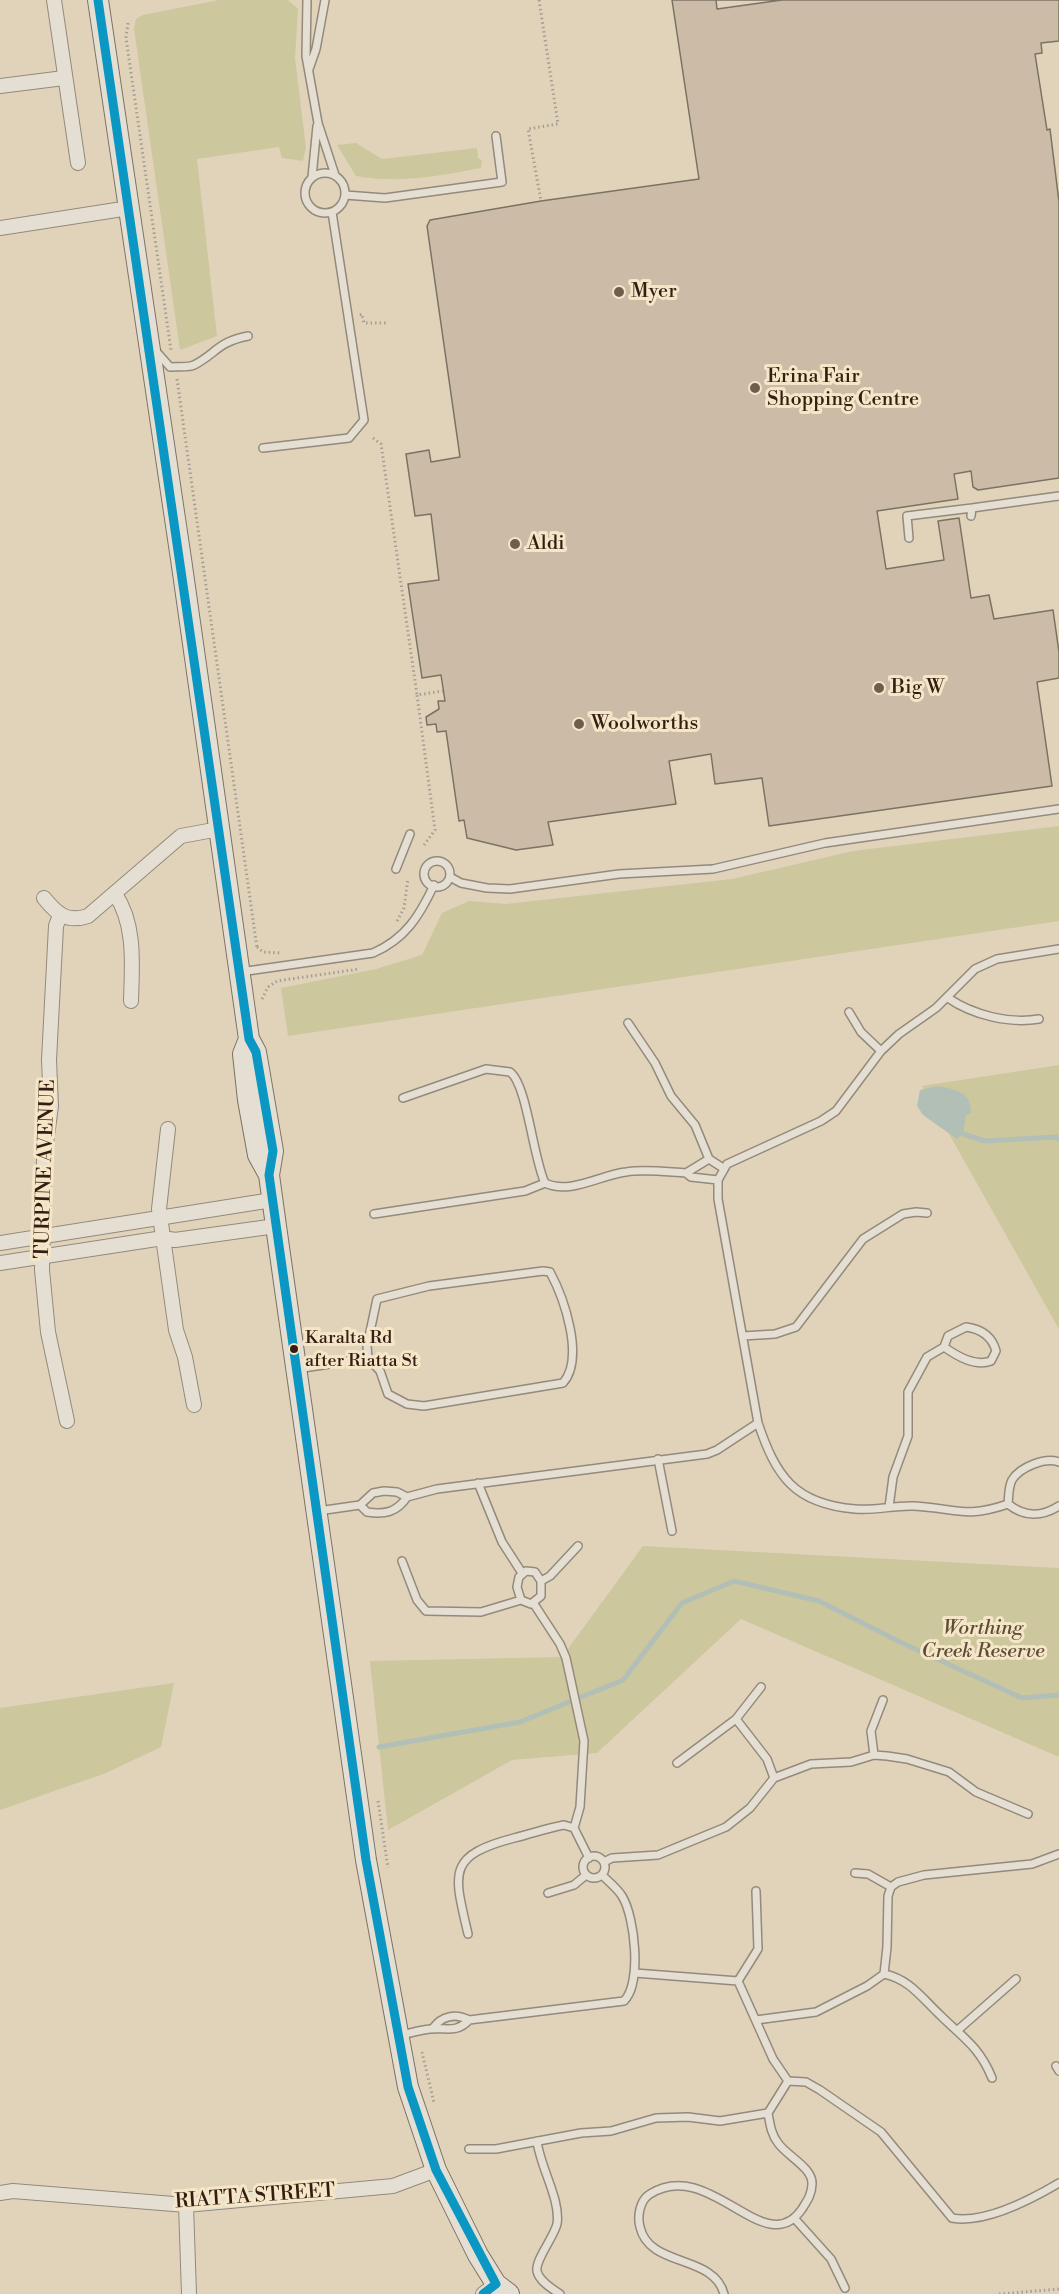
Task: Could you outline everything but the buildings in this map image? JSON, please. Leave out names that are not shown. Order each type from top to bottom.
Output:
[{"type":"street","points":[[54,0],[78,163]]},
{"type":"street","points":[[98,0],[249,1039],[256,1052],[273,1151],[269,1175],[272,1200],[366,1860],[408,2087],[436,2170],[496,2290]]},
{"type":"street","points":[[0,86],[64,78]]},
{"type":"street","points":[[0,228],[129,208]]},
{"type":"street","points":[[44,898],[60,915],[69,919],[88,916],[181,836],[219,829]]},
{"type":"street","points":[[115,894],[128,924],[132,963],[131,1001]]},
{"type":"street","name":"TURPINE AVENUE","points":[[60,915],[56,926],[49,1060],[51,1106],[44,1158],[42,1256],[48,1332],[67,1421]]},
{"type":"street","points":[[168,1129],[160,1219],[176,1330],[185,1357],[194,1405]]},
{"type":"street","points":[[0,1243],[272,1200]]},
{"type":"street","points":[[0,1263],[163,1238],[176,1240],[276,1226]]},
{"type":"street","name":"RIATTA STREET","points":[[0,2193],[13,2191],[186,2205],[393,2186],[436,2170]]},
{"type":"street","points":[[186,2205],[189,2294]]},
{"type":"lane","points":[[308,0],[306,56],[318,123],[335,175],[341,182],[345,195],[341,206],[332,212],[319,213],[308,206],[304,190],[312,177],[318,123]]},
{"type":"lane","points":[[309,72],[316,49],[325,0]]},
{"type":"lane","points":[[345,195],[385,198],[502,182],[496,136]]},
{"type":"lane","points":[[312,177],[325,172],[335,175]]},
{"type":"lane","points":[[263,448],[349,438],[364,420],[332,212]]},
{"type":"lane","points":[[149,344],[170,367],[192,366],[215,348],[232,339],[248,336]]},
{"type":"lane","points":[[909,538],[907,516],[1059,496]]},
{"type":"lane","points":[[971,516],[972,508]]},
{"type":"lane","points":[[450,877],[442,886],[427,883],[424,875],[426,867],[431,862],[440,861],[447,865],[450,877],[461,883],[487,888],[510,889],[619,874],[713,869],[825,843],[1059,808]]},
{"type":"lane","points":[[396,869],[410,834]]},
{"type":"lane","points":[[240,972],[373,953],[392,945],[413,924],[434,885]]},
{"type":"lane","points":[[1008,1504],[984,1512],[968,1513],[915,1506],[854,1509],[799,1493],[778,1471],[758,1423],[718,1198],[718,1180],[723,1168],[728,1164],[821,1121],[836,1111],[881,1051],[948,998],[982,964],[1059,949]]},
{"type":"lane","points":[[948,998],[957,1004],[1010,1022],[1039,1019]]},
{"type":"lane","points":[[849,1012],[861,1032],[881,1051]]},
{"type":"lane","points":[[627,1023],[655,1064],[672,1096],[696,1125],[710,1159],[723,1168]]},
{"type":"lane","points":[[403,1098],[486,1069],[510,1072],[518,1082],[535,1156],[545,1184]]},
{"type":"lane","points":[[374,1214],[525,1191],[545,1184],[555,1188],[569,1187],[627,1171],[686,1173],[710,1159]]},
{"type":"lane","points":[[686,1173],[691,1177],[718,1180]]},
{"type":"lane","points":[[743,1336],[775,1334],[796,1327],[863,1239],[903,1214],[927,1213]]},
{"type":"lane","points":[[543,1271],[550,1272],[564,1306],[573,1356],[569,1376],[563,1383],[424,1406],[407,1404],[388,1394],[380,1371],[368,1358],[367,1346],[377,1299],[429,1286],[543,1271]]},
{"type":"lane","points":[[889,1507],[893,1477],[908,1436],[908,1392],[927,1356],[944,1347],[948,1336],[966,1327],[985,1333],[996,1352],[992,1361],[980,1363],[965,1359],[944,1347]]},
{"type":"lane","points":[[296,1370],[368,1358]]},
{"type":"lane","points":[[360,1505],[367,1512],[388,1513],[400,1507],[407,1497],[430,1490],[717,1450],[758,1423]]},
{"type":"lane","points":[[658,1459],[672,1531]]},
{"type":"lane","points":[[1008,1504],[1009,1490],[1019,1473],[1047,1460],[1059,1462]]},
{"type":"lane","points":[[478,1483],[502,1542],[522,1573]]},
{"type":"lane","points":[[316,1512],[360,1505],[373,1492],[397,1491],[407,1497]]},
{"type":"lane","points":[[1008,1504],[1017,1511],[1031,1514],[1044,1513],[1059,1506]]},
{"type":"lane","points":[[541,1581],[550,1576],[578,1546]]},
{"type":"lane","points":[[402,1561],[417,1600],[426,1611],[481,1612],[521,1600]]},
{"type":"lane","points":[[534,1572],[541,1581],[541,1596],[534,1604],[525,1604],[521,1600],[517,1587],[522,1573],[534,1572]]},
{"type":"lane","points":[[534,1604],[560,1644],[584,1742],[580,1807],[574,1828],[589,1858]]},
{"type":"lane","points":[[677,1763],[736,1719],[761,1687]]},
{"type":"lane","points":[[874,1755],[871,1731],[883,1700]]},
{"type":"lane","points":[[736,1719],[766,1760],[774,1778]]},
{"type":"lane","points":[[604,1862],[612,1858],[658,1855],[726,1827],[750,1808],[774,1778],[811,1764],[851,1762],[874,1755],[907,1759],[949,1772],[976,1792],[1028,1814]]},
{"type":"lane","points":[[468,1934],[459,1881],[460,1870],[471,1853],[551,1827],[564,1825],[574,1828]]},
{"type":"lane","points":[[756,2020],[816,2012],[867,1986],[884,1974],[887,1908],[891,1887],[898,1882],[924,1875],[1032,1864],[1059,1854]]},
{"type":"lane","points":[[597,1857],[604,1862],[605,1868],[602,1875],[594,1878],[586,1875],[583,1867],[589,1858],[597,1857]]},
{"type":"lane","points":[[855,1873],[868,1874],[891,1887]]},
{"type":"lane","points":[[548,1893],[574,1885],[586,1875]]},
{"type":"lane","points":[[433,2028],[444,2018],[459,2016],[469,2020],[614,2005],[624,2001],[630,1995],[635,1973],[626,1904],[617,1889],[602,1875]]},
{"type":"lane","points":[[738,1981],[758,1949],[756,1891]]},
{"type":"lane","points":[[635,1973],[738,1981]]},
{"type":"lane","points":[[884,1974],[909,1983],[946,2021],[958,2029],[984,2060],[992,2078]]},
{"type":"lane","points":[[958,2029],[1016,1979]]},
{"type":"lane","points":[[738,1981],[774,2059],[788,2081]]},
{"type":"lane","points":[[398,2036],[433,2028],[446,2031],[462,2028],[469,2020]]},
{"type":"lane","points":[[724,2294],[722,2286],[712,2275],[654,2249],[643,2239],[639,2224],[639,2208],[648,2195],[660,2189],[700,2188],[716,2194],[758,2221],[774,2226],[795,2219],[810,2196],[813,2182],[808,2173],[778,2144],[771,2132],[768,2113],[788,2081]]},
{"type":"lane","points":[[788,2081],[806,2082],[881,2132],[952,2218],[970,2218],[1009,2208],[1038,2196],[1059,2183]]},
{"type":"lane","points":[[469,2149],[496,2149],[581,2133],[611,2131],[656,2118],[688,2117],[720,2121],[768,2113]]},
{"type":"lane","points":[[537,2141],[557,2214],[553,2238],[538,2264],[537,2271],[542,2280],[560,2294]]},
{"type":"lane","points":[[795,2219],[831,2259],[845,2288]]},
{"type":"path","points":[[540,0],[558,124],[528,129],[541,201]]},
{"type":"path","points":[[128,22],[126,38],[174,356]]},
{"type":"path","points":[[360,315],[362,314],[364,323],[368,325],[386,323]]},
{"type":"path","points":[[177,377],[257,948]]},
{"type":"path","points":[[373,438],[381,444],[435,830],[424,845]]},
{"type":"path","points":[[417,695],[443,691]]},
{"type":"path","points":[[396,922],[404,908],[408,878]]},
{"type":"path","points":[[264,1011],[264,994],[277,981],[359,969]]},
{"type":"path","points":[[378,1800],[389,1879]]},
{"type":"path","points":[[417,2031],[436,2110]]},
{"type":"path","points":[[999,2294],[1059,2289]]},
{"type":"green space","points":[[219,0],[288,0],[298,9],[295,58],[306,148],[303,161],[282,158],[279,147],[197,159],[217,336],[180,350],[134,29],[136,19],[143,15]]},
{"type":"green space","points":[[356,143],[382,159],[477,148],[478,158],[482,161],[481,168],[403,179],[356,176],[337,145]]},
{"type":"green space","points":[[1059,826],[1059,921],[288,1036],[281,988],[376,969],[422,955],[442,913],[469,901],[506,904],[732,879],[853,851]]},
{"type":"green space","points":[[1059,1065],[1059,1329],[922,1086]]},
{"type":"green space","name":"Worthing Creek Reserve","points":[[643,1546],[1059,1568],[1059,1757],[741,1619],[597,1753],[512,1760],[388,1830],[370,1661],[562,1657]]},
{"type":"green space","points":[[174,1683],[161,1747],[106,1773],[0,1810],[0,1708]]},
{"type":"shaded area","points":[[939,1086],[962,1093],[969,1100],[971,1113],[966,1115],[963,1134],[957,1139],[923,1115],[917,1106],[920,1090]]},
{"type":"waterway","points":[[963,1134],[985,1141],[1056,1137],[1059,1139]]},
{"type":"waterway","points":[[379,1747],[520,1722],[623,1680],[682,1603],[734,1581],[819,1601],[900,1642],[1022,1698],[1059,1695]]},
{"type":"transit line","points":[[98,0],[249,1039],[256,1052],[273,1151],[269,1175],[366,1860],[408,2087],[436,2170],[496,2284],[483,2294]]},
{"type":"place","name":"Myer","points":[[619,292]]},
{"type":"place","name":"Erina Fair Shopping Centre","points":[[755,388]]},
{"type":"place","name":"Aldi","points":[[515,544]]},
{"type":"place","name":"Big W","points":[[879,688]]},
{"type":"place","name":"Woolworths","points":[[579,724]]},
{"type":"place","name":"Karalta Rd after Riatta St","points":[[294,1349]]}]
